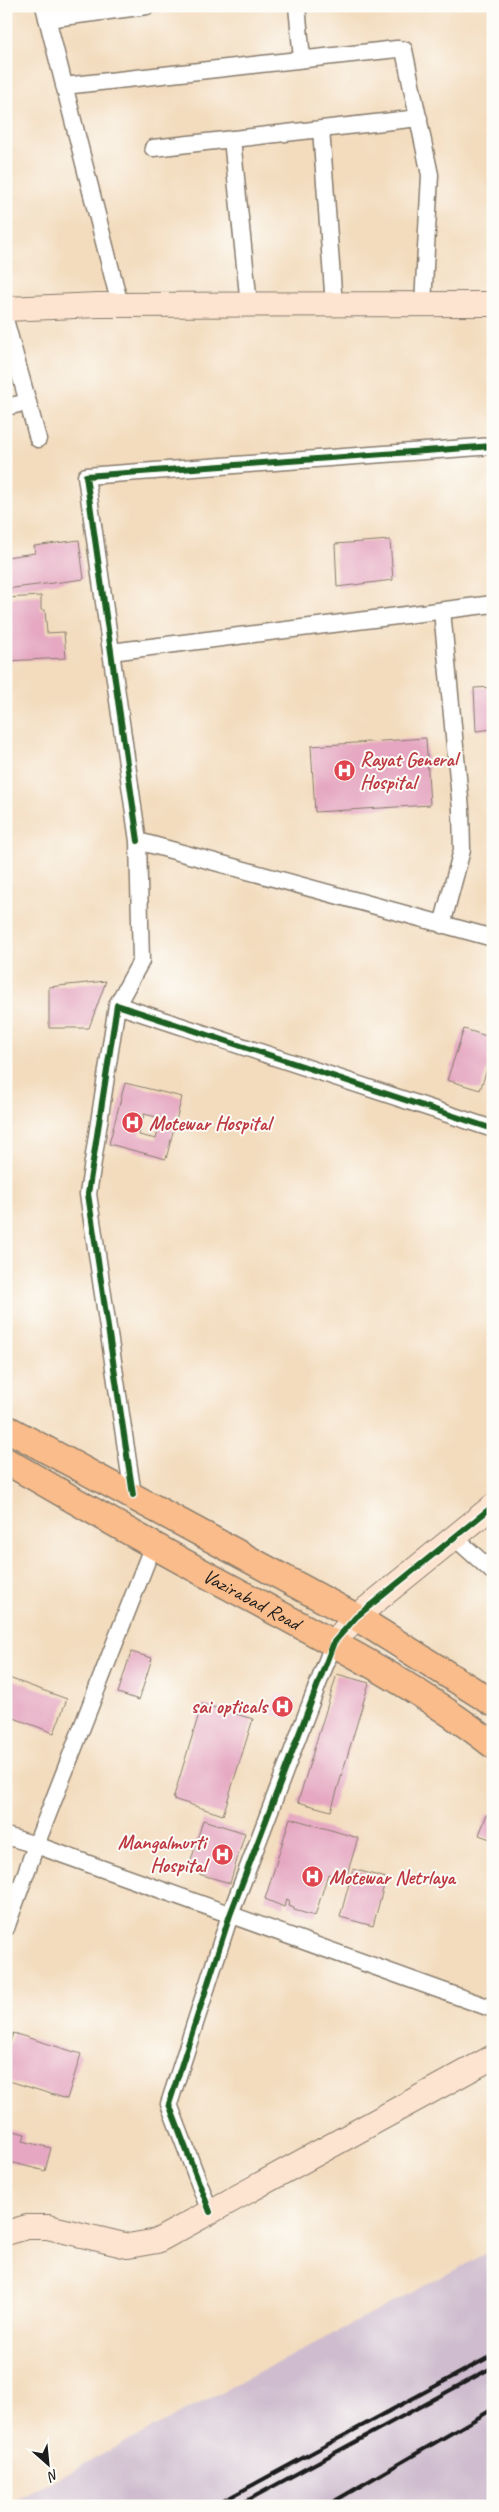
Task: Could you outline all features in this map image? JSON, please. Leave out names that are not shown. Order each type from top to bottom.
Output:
[{"type":"main road","name":"Vazirabad Road","points":[[6,1428],[356,1617],[493,1703]]},
{"type":"main road","name":"Vazirabad Road","points":[[6,1461],[236,1591],[334,1642],[419,1692],[493,1745]]},
{"type":"main road","points":[[236,1591],[253,1560]]},
{"type":"street","points":[[120,305],[45,12],[147,6]]},
{"type":"street","points":[[297,6],[302,59]]},
{"type":"street","points":[[64,86],[302,59],[397,49],[404,50],[419,118],[430,182],[423,304]]},
{"type":"street","points":[[153,148],[419,118]]},
{"type":"street","points":[[321,129],[334,305]]},
{"type":"street","points":[[232,139],[249,305]]},
{"type":"street","points":[[6,309],[120,305],[493,304]]},
{"type":"street","points":[[6,323],[38,439]]},
{"type":"street","points":[[6,407],[28,402]]},
{"type":"street","points":[[133,1495],[88,1194],[117,1005],[140,961],[138,841],[86,476],[493,446]]},
{"type":"street","points":[[111,652],[493,604]]},
{"type":"street","points":[[442,611],[461,808],[462,850],[442,925]]},
{"type":"street","points":[[138,841],[493,938]]},
{"type":"street","points":[[117,1005],[493,1129]]},
{"type":"street","points":[[210,2212],[169,2104],[230,1915],[334,1642],[356,1617],[493,1506]]},
{"type":"street","points":[[454,1537],[493,1572]]},
{"type":"street","points":[[6,1928],[153,1545]]},
{"type":"street","points":[[6,1836],[493,2009]]},
{"type":"street","points":[[6,2233],[27,2227],[48,2226],[128,2246],[157,2241],[493,2057]]},
{"type":"shaded area","name":"sai opticals","points":[[276,1694],[296,1699],[289,1720],[269,1714]]},
{"type":"shaded area","points":[[493,2250],[493,2506],[6,2506],[6,2505]]},
{"type":"building","points":[[79,540],[84,579],[6,589],[6,557],[35,553],[34,546]]},
{"type":"building","points":[[390,540],[393,580],[337,587],[335,544]]},
{"type":"building","points":[[41,596],[41,610],[45,610],[47,633],[64,632],[66,658],[6,661],[6,598]]},
{"type":"building","points":[[493,687],[493,729],[476,731],[474,688]]},
{"type":"building","points":[[426,738],[430,805],[315,812],[311,746]]},
{"type":"building","points":[[106,981],[89,1028],[49,1028],[49,987]]},
{"type":"building","points":[[464,1029],[493,1038],[493,1052],[480,1090],[447,1080]]},
{"type":"building","points":[[125,1083],[182,1097],[166,1159],[109,1144]],"holes":[[[144,1114],[161,1118],[156,1139],[139,1135]]]},
{"type":"building","points":[[131,1652],[152,1658],[139,1700],[118,1693]]},
{"type":"building","points":[[337,1674],[369,1683],[331,1811],[298,1802]]},
{"type":"building","points":[[6,1677],[67,1699],[54,1733],[6,1715]]},
{"type":"building","points":[[202,1704],[253,1719],[223,1815],[173,1799]]},
{"type":"building","points":[[487,1814],[493,1816],[493,1840],[479,1835]]},
{"type":"building","points":[[290,1818],[358,1838],[346,1878],[338,1876],[340,1869],[334,1868],[332,1875],[328,1874],[315,1916],[294,1910],[294,1908],[288,1906],[289,1900],[286,1899],[284,1907],[265,1899]]},
{"type":"building","points":[[203,1820],[245,1833],[230,1883],[188,1871]]},
{"type":"building","points":[[353,1869],[386,1878],[373,1926],[340,1917]]},
{"type":"building","points":[[13,2033],[81,2054],[67,2099],[6,2080],[6,2055]]},
{"type":"building","points":[[6,2129],[25,2134],[23,2141],[51,2148],[45,2171],[6,2161]]},
{"type":"railway","points":[[214,2506],[493,2355]]},
{"type":"railway","points":[[237,2506],[493,2367]]},
{"type":"railway","points":[[326,2506],[493,2409]]},
{"type":"cycle path","points":[[138,841],[86,476],[493,446]]},
{"type":"cycle path","points":[[133,1495],[88,1194],[117,1005],[493,1129]]},
{"type":"cycle path","points":[[210,2212],[169,2104],[230,1915],[334,1642],[356,1617],[493,1506]]},
{"type":"place","name":"Rayat General Hospital","points":[[344,771]]},
{"type":"place","name":"Motewar Hospital","points":[[133,1123]]},
{"type":"place","name":"sai opticals","points":[[283,1706]]},
{"type":"place","name":"Mangalmurti Hospital","points":[[222,1854]]},
{"type":"place","name":"Motewar Netrlaya","points":[[313,1877]]}]
